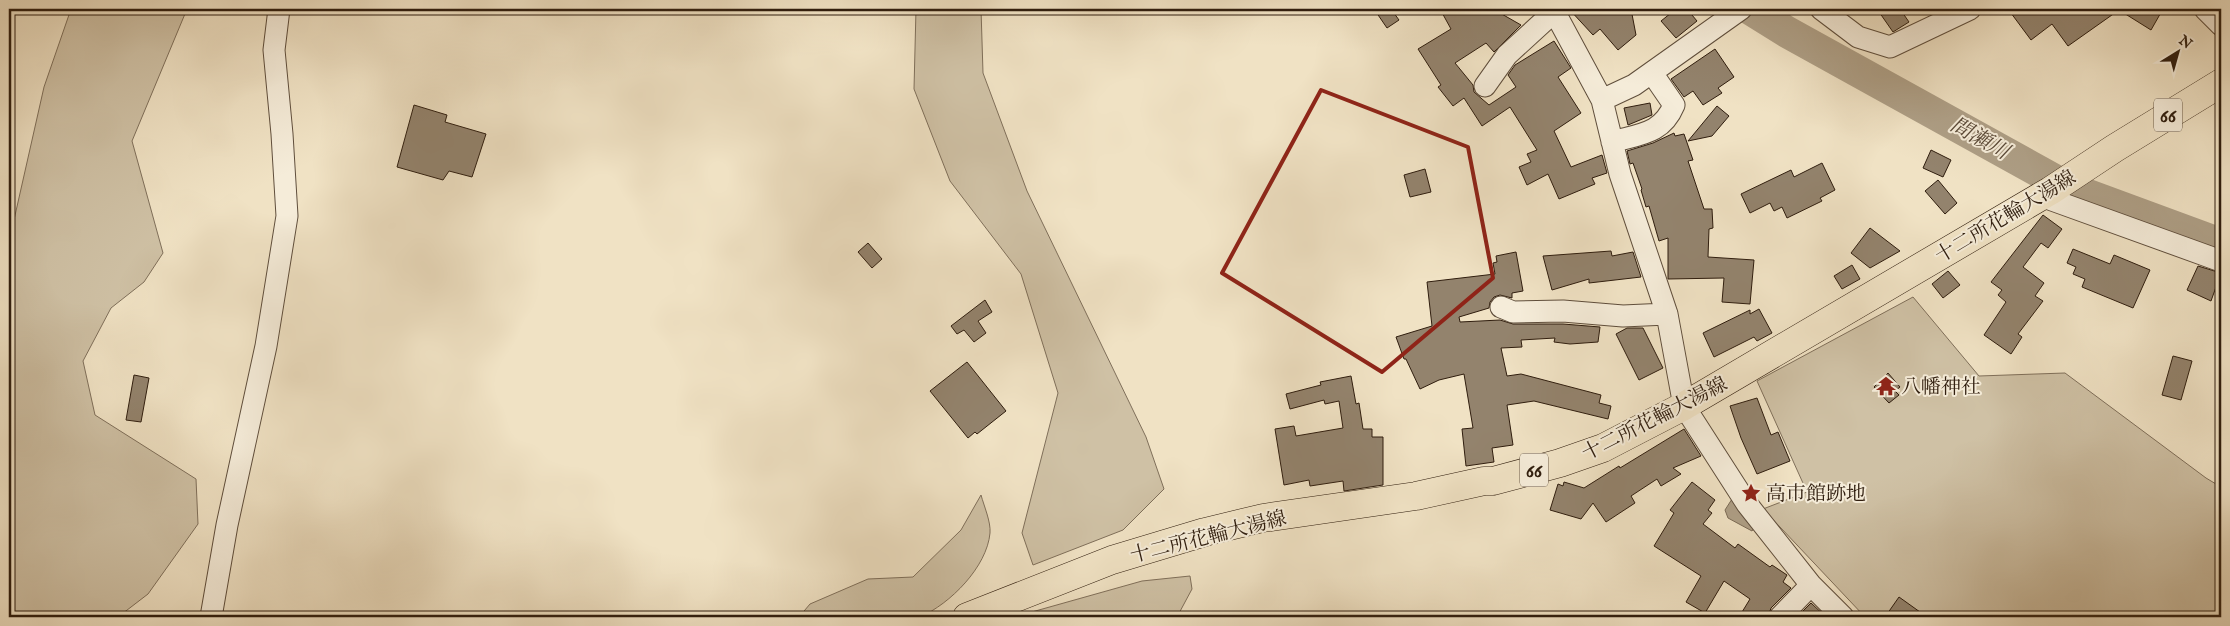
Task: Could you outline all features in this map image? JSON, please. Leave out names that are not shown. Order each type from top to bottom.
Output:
[{"type":"main road","name":"十二所花輪大湯線","points":[[967,617],[1112,560],[1205,532],[1263,518],[1416,496],[1484,481],[1493,481],[1560,463],[1603,448],[1684,406],[2046,193],[2114,148],[2221,83]]},
{"type":"street","points":[[211,617],[227,525],[266,346],[288,216],[274,50],[279,9]]},
{"type":"street","points":[[1602,100],[1634,86],[1741,9]]},
{"type":"street","points":[[1821,9],[1858,37],[1890,47],[1970,9]]},
{"type":"street","points":[[2205,9],[2221,25]]},
{"type":"street","points":[[1485,86],[1507,55],[1553,10],[1602,100],[1620,174],[1667,314],[1684,406],[1747,504],[1811,585],[1843,617]]},
{"type":"street","points":[[1612,142],[1658,128],[1669,116],[1674,105],[1652,73]]},
{"type":"street","points":[[2046,193],[2221,261]]},
{"type":"street","points":[[1501,307],[1513,312],[1563,310],[1623,316],[1667,314]]},
{"type":"street","points":[[1780,617],[1811,585]]},
{"type":"highlighted area","points":[[1321,90],[1468,147],[1493,278],[1382,372],[1222,273]]},
{"type":"shaded area","points":[[71,9],[187,9],[132,141],[163,253],[144,282],[111,308],[83,361],[95,415],[196,479],[198,524],[148,594],[118,617],[9,617],[9,242],[44,87]]},
{"type":"shaded area","points":[[916,9],[981,9],[983,73],[1027,191],[1146,437],[1164,489],[1123,530],[1033,565],[1022,533],[1058,393],[1021,274],[950,181],[914,89]]},
{"type":"shaded area","points":[[1913,297],[1979,376],[2065,373],[2206,478],[2221,487],[2221,617],[1865,617],[1763,509],[1807,492],[1757,381]]},
{"type":"shaded area","points":[[981,495],[990,529],[987,546],[982,559],[965,583],[943,603],[920,617],[799,617],[810,604],[868,579],[913,577],[961,530]]},
{"type":"shaded area","points":[[1732,499],[1754,528],[1752,531],[1728,518],[1725,510]]},
{"type":"shaded area","points":[[1190,576],[1192,589],[1177,617],[1014,617],[1142,581]]},
{"type":"building","points":[[1374,9],[1391,9],[1399,20],[1387,28]]},
{"type":"building","points":[[1440,9],[1493,9],[1521,25],[1494,52],[1486,43],[1455,63],[1473,85],[1474,92],[1489,105],[1516,87],[1508,75],[1515,65],[1554,41],[1571,68],[1558,77],[1581,113],[1554,131],[1571,167],[1602,155],[1607,173],[1592,178],[1595,184],[1559,199],[1548,174],[1527,185],[1519,167],[1531,162],[1527,154],[1537,150],[1510,107],[1482,126],[1464,98],[1453,106],[1438,87],[1441,85],[1418,49],[1451,29]]},
{"type":"building","points":[[1569,9],[1631,9],[1636,35],[1618,50],[1600,29],[1593,35]]},
{"type":"building","points":[[1676,9],[1687,9],[1697,21],[1676,38],[1661,21]]},
{"type":"building","points":[[1877,9],[1900,9],[1909,22],[1893,32]]},
{"type":"building","points":[[2008,9],[2163,9],[2151,30],[2119,10],[2068,46],[2052,24],[2031,40]]},
{"type":"building","points":[[1715,49],[1734,77],[1718,88],[1722,93],[1703,105],[1693,91],[1684,97],[1671,79]]},
{"type":"building","points":[[1650,103],[1652,115],[1628,125],[1624,108]]},
{"type":"building","points":[[414,105],[447,115],[445,122],[486,134],[472,177],[449,171],[443,180],[397,167]]},
{"type":"building","points":[[1717,106],[1729,116],[1712,136],[1688,141]]},
{"type":"building","points":[[1674,133],[1675,136],[1684,134],[1693,160],[1688,161],[1704,209],[1712,209],[1713,228],[1709,229],[1708,257],[1754,260],[1750,304],[1722,302],[1724,278],[1668,279],[1668,238],[1659,241],[1649,206],[1646,207],[1642,189],[1633,163],[1630,164],[1627,151],[1653,143]]},
{"type":"building","points":[[1931,150],[1951,160],[1943,177],[1923,168]]},
{"type":"building","points":[[1822,163],[1835,190],[1820,198],[1822,201],[1787,218],[1782,207],[1774,211],[1770,203],[1750,213],[1741,194],[1791,170],[1794,177]]},
{"type":"building","points":[[1425,169],[1431,192],[1410,197],[1404,175]]},
{"type":"building","points":[[1938,180],[1957,203],[1945,214],[1925,191]]},
{"type":"building","points":[[2043,215],[2062,229],[2048,248],[2041,243],[2023,267],[2044,283],[2035,296],[2043,301],[2018,334],[2022,337],[2011,354],[1984,335],[2006,302],[1998,295],[2002,290],[1991,282]]},
{"type":"building","points":[[1870,228],[1900,251],[1870,268],[1851,253]]},
{"type":"building","points":[[868,243],[882,259],[872,268],[858,252]]},
{"type":"building","points":[[2073,249],[2110,264],[2114,255],[2150,270],[2133,308],[2082,287],[2085,279],[2073,274],[2076,267],[2067,263]]},
{"type":"building","points":[[1611,251],[1612,256],[1633,252],[1641,277],[1589,283],[1589,279],[1552,290],[1543,256]]},
{"type":"building","points":[[1516,252],[1523,291],[1512,293],[1512,298],[1500,295],[1494,297],[1490,302],[1489,308],[1459,317],[1460,322],[1500,320],[1513,324],[1563,324],[1600,327],[1598,342],[1570,344],[1554,342],[1555,338],[1521,340],[1522,347],[1501,348],[1507,376],[1521,374],[1601,395],[1599,403],[1611,406],[1608,419],[1534,401],[1507,405],[1513,445],[1492,448],[1494,462],[1466,466],[1462,429],[1473,428],[1464,374],[1439,380],[1420,389],[1406,359],[1404,359],[1396,337],[1432,326],[1427,282],[1495,274],[1493,263],[1497,262],[1496,256]]},
{"type":"building","points":[[1852,265],[1860,279],[1842,289],[1834,276]]},
{"type":"building","points":[[2198,266],[2221,273],[2211,301],[2187,290]]},
{"type":"building","points":[[1948,271],[1960,285],[1943,298],[1932,284]]},
{"type":"building","points":[[985,300],[992,312],[978,321],[986,333],[974,342],[964,330],[957,334],[951,326]]},
{"type":"building","points":[[1759,309],[1772,333],[1757,341],[1754,337],[1714,357],[1703,333],[1750,310],[1750,314]]},
{"type":"building","points":[[1627,328],[1643,328],[1663,368],[1639,380],[1616,334]]},
{"type":"building","points":[[2173,356],[2192,361],[2181,400],[2162,395]]},
{"type":"building","points":[[967,362],[1006,411],[977,434],[975,432],[968,438],[930,391]]},
{"type":"building","name":"八幡神社","points":[[1888,373],[1900,387],[1895,391],[1899,395],[1889,403],[1874,387]]},
{"type":"building","points":[[134,375],[149,378],[141,422],[126,420]]},
{"type":"building","points":[[1351,376],[1356,404],[1359,403],[1363,429],[1372,429],[1372,437],[1383,437],[1383,485],[1344,491],[1343,481],[1310,486],[1309,480],[1284,485],[1275,429],[1294,426],[1296,436],[1343,428],[1339,401],[1325,404],[1324,400],[1290,409],[1286,394],[1321,385],[1320,382]]},
{"type":"building","points":[[1757,398],[1771,435],[1778,432],[1790,461],[1757,474],[1741,438],[1730,406]]},
{"type":"building","points":[[1684,429],[1701,456],[1673,468],[1681,474],[1661,486],[1657,479],[1631,496],[1635,503],[1606,522],[1593,503],[1581,519],[1550,510],[1558,484],[1563,486],[1564,482],[1584,488]]},
{"type":"building","points":[[1692,482],[1715,500],[1708,510],[1712,513],[1703,524],[1735,548],[1738,544],[1770,567],[1772,565],[1787,575],[1783,582],[1791,588],[1771,608],[1768,617],[1739,617],[1750,599],[1724,581],[1705,613],[1686,602],[1701,576],[1654,546],[1674,513],[1670,510]]},
{"type":"building","points":[[1899,597],[1927,617],[1885,617]]},
{"type":"building","points":[[1811,603],[1826,617],[1797,617]]},
{"type":"waterway","name":"間瀬川","points":[[1750,9],[1787,32],[2069,188],[2221,244]]},
{"type":"place","name":"八幡神社","points":[[1886,386]]},
{"type":"place","name":"高市館跡地","points":[[1751,493]]}]
